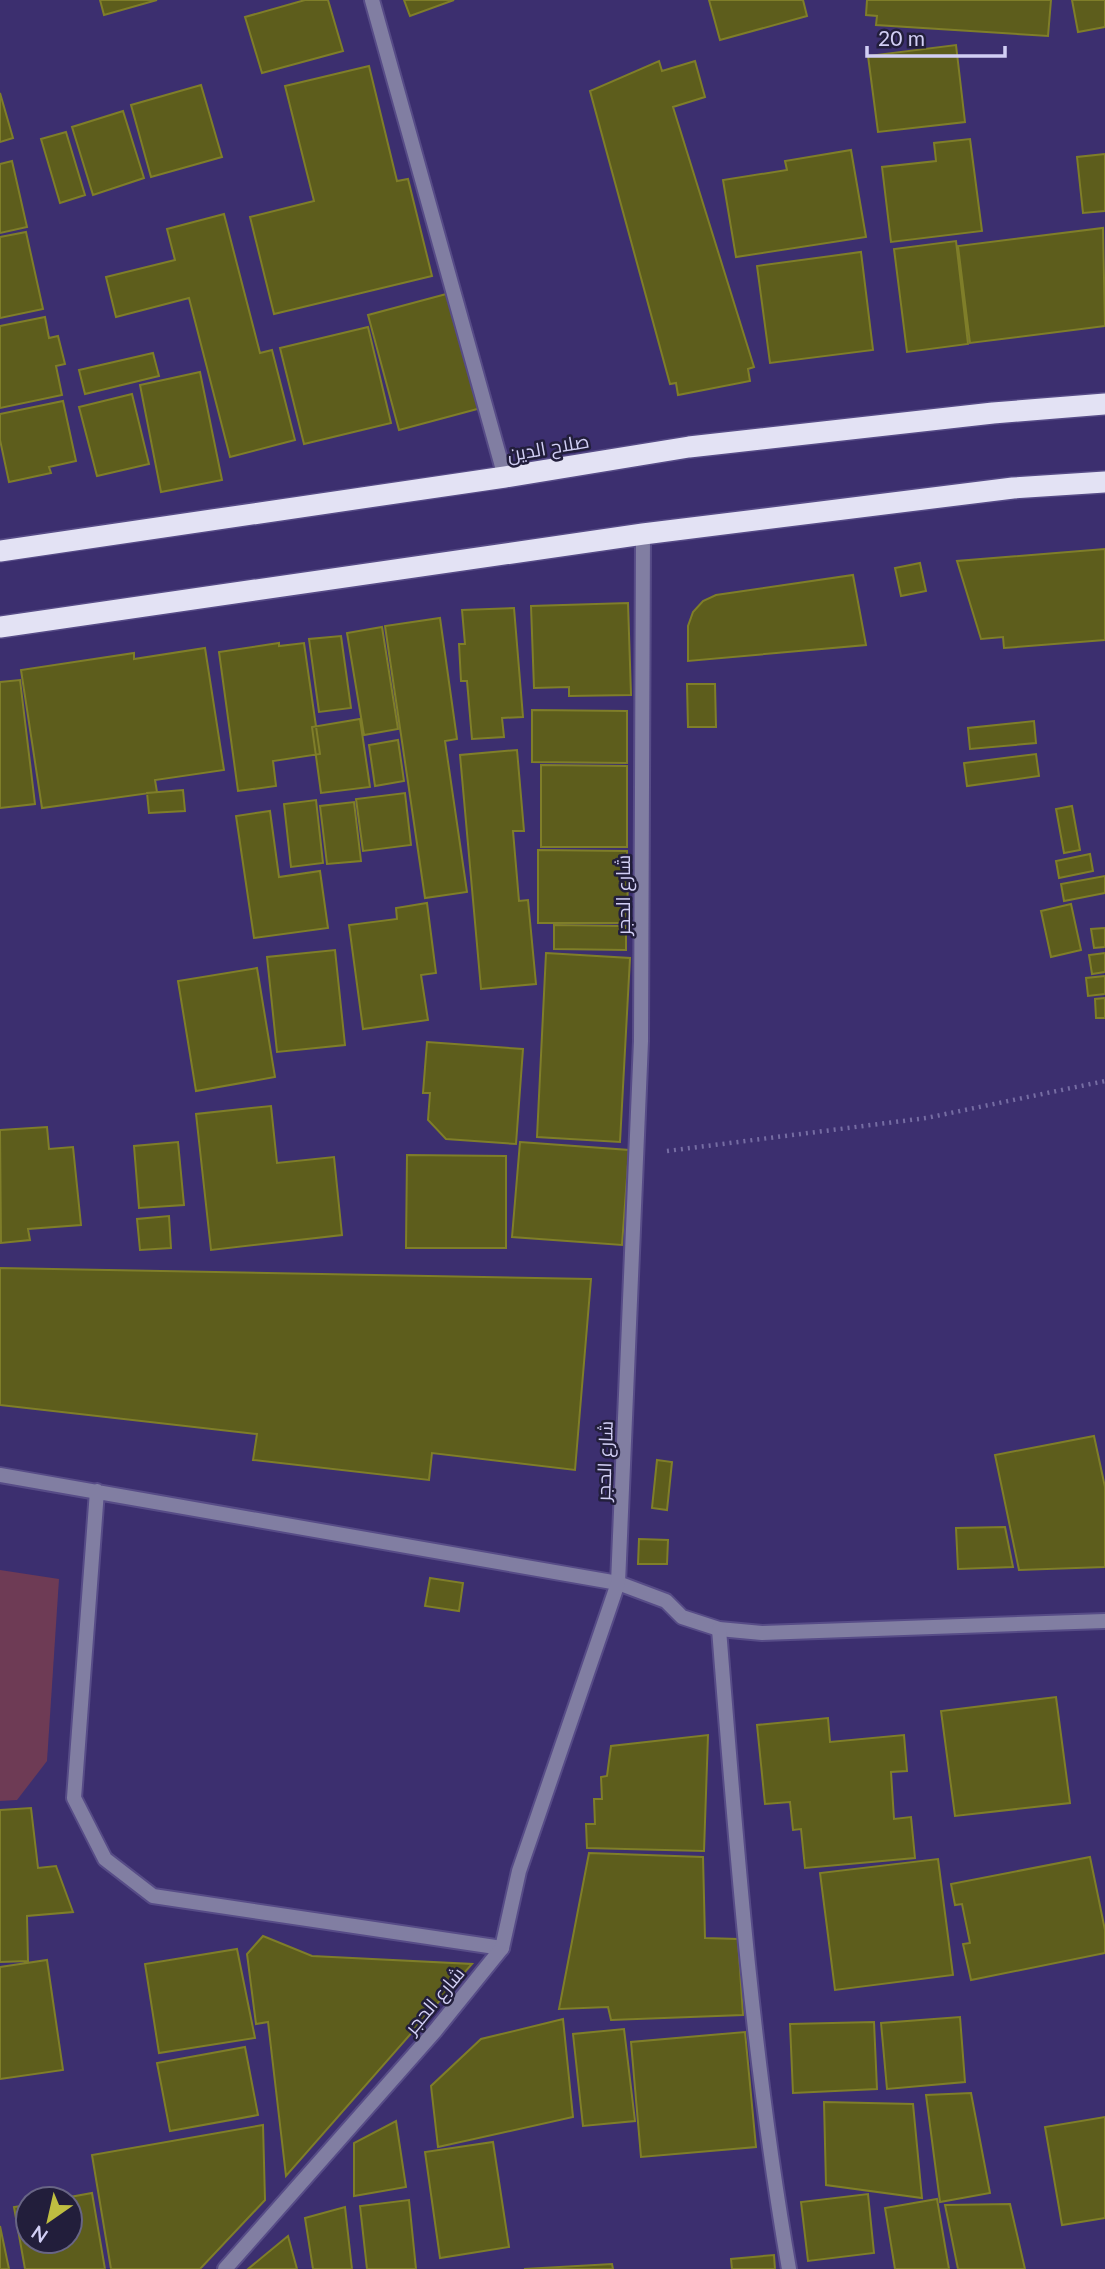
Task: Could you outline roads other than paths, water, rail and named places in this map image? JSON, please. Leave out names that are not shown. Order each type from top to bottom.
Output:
[{"type":"highway","name":"صلاح الدين","points":[[0,551],[505,477],[689,446],[1105,404]]},
{"type":"highway","points":[[0,627],[643,534],[1013,488],[1105,482]]},
{"type":"street","points":[[372,0],[505,477]]},
{"type":"street","name":"شارع الحجر","points":[[225,2269],[435,2031],[502,1948],[519,1871],[618,1583],[641,1027],[643,534]]},
{"type":"street","points":[[0,1475],[618,1583],[666,1601],[682,1617],[719,1629],[762,1633],[1105,1621]]},
{"type":"street","points":[[97,1491],[74,1798],[105,1859],[153,1896],[502,1948]]},
{"type":"street","points":[[719,1629],[763,2097],[789,2269]]}]
